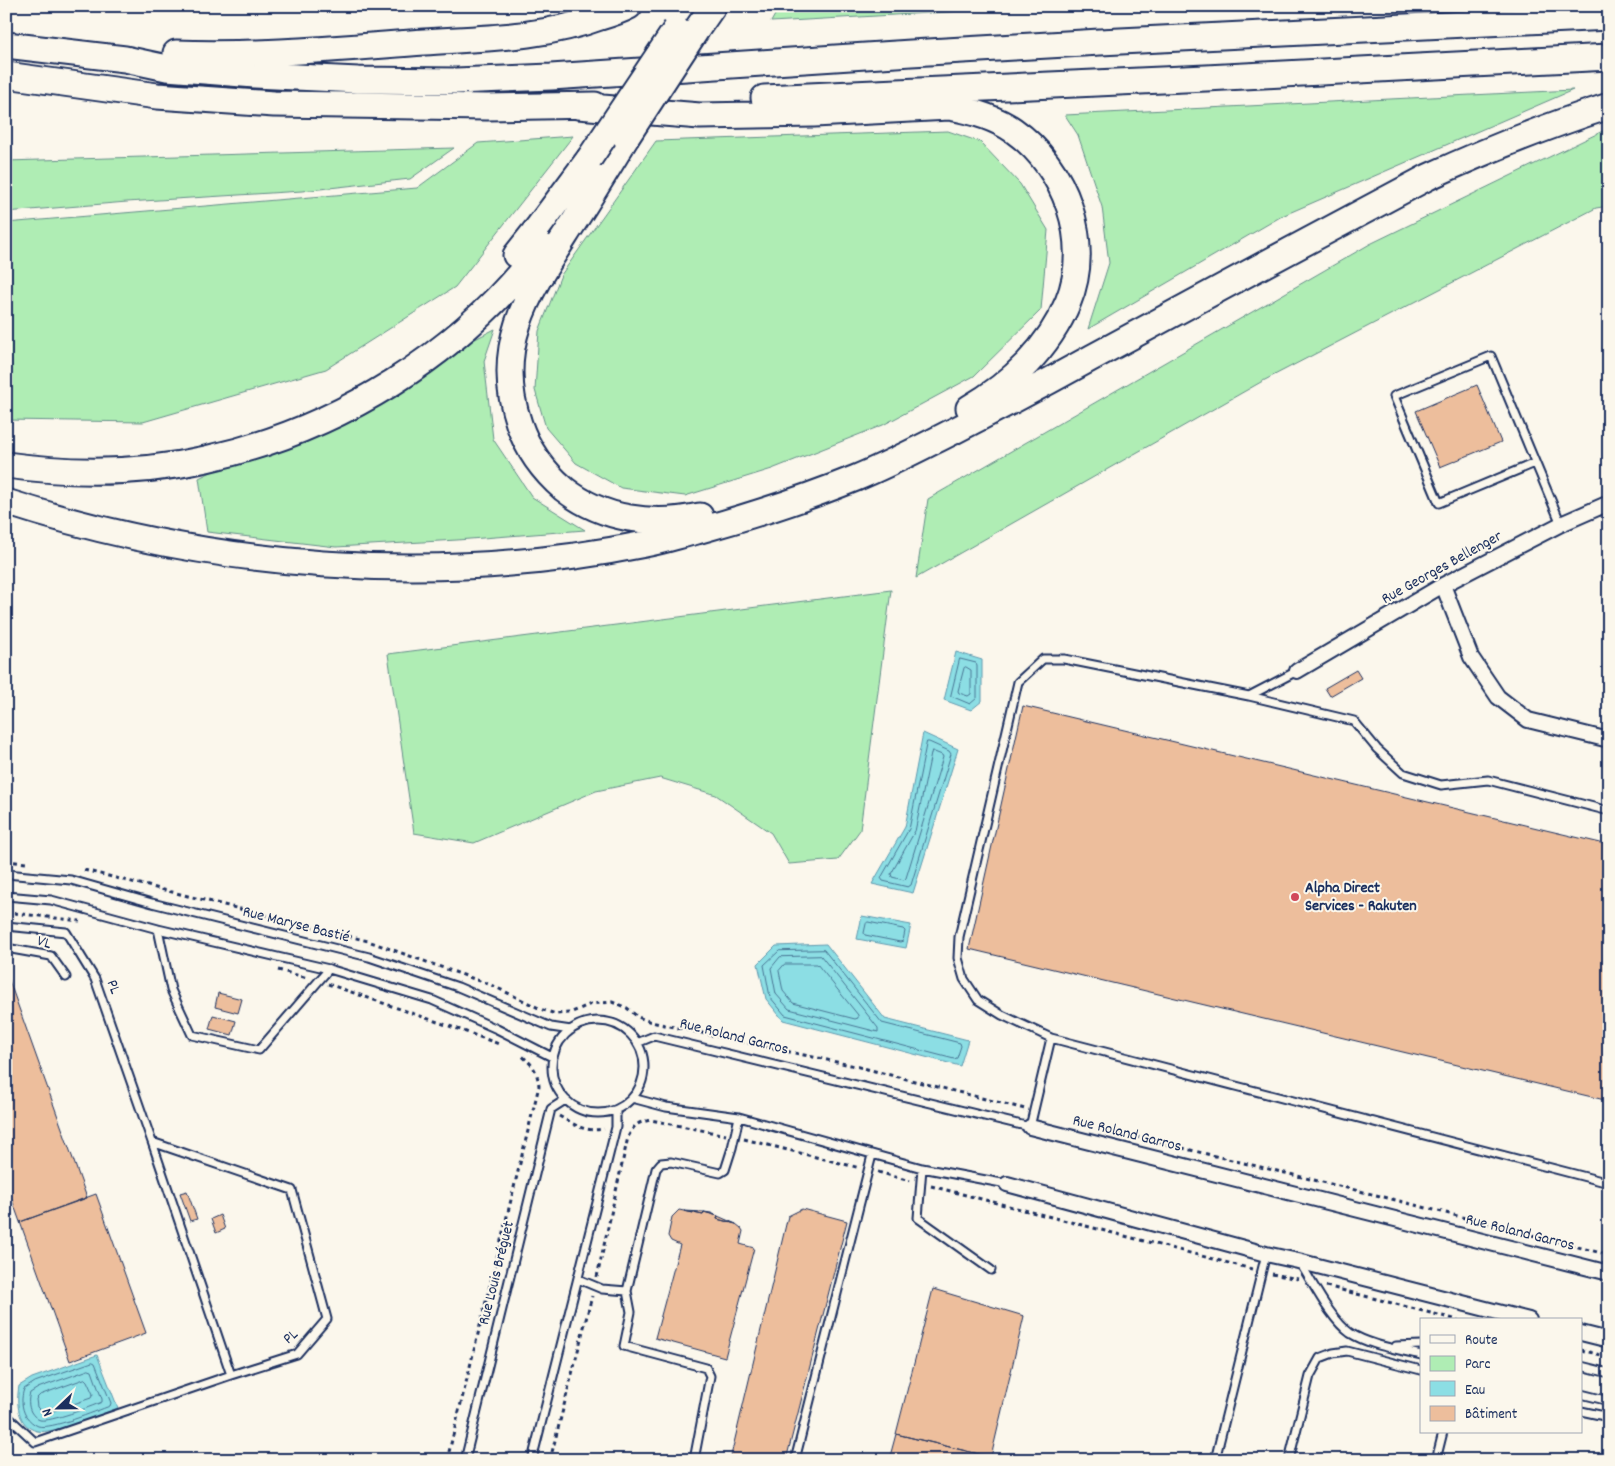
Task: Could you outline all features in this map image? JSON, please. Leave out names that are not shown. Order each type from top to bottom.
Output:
[{"type":"highway","points":[[126,59],[157,52],[208,54],[264,53],[508,36],[565,28],[629,6]]},
{"type":"highway","points":[[6,452],[83,457],[127,455],[208,443],[248,433],[292,416],[339,396],[370,378],[425,342],[480,295],[539,226],[689,22],[713,6]]},
{"type":"highway","points":[[6,45],[126,59],[167,68],[255,75],[358,80],[493,80],[921,52],[1609,17]]},
{"type":"highway","points":[[578,106],[700,116],[814,114],[949,107],[967,110],[996,120],[1014,131],[1047,163],[1068,202],[1075,228],[1076,272],[1068,301],[1056,324],[1030,360],[1006,382],[977,403],[947,420],[861,461],[802,485],[748,503],[682,520],[648,521],[621,517],[598,509],[576,498],[553,479],[538,462],[524,438],[515,412],[510,394],[512,342],[519,319],[536,281],[626,138],[689,22]]},
{"type":"highway","points":[[6,75],[157,96],[274,104],[487,108],[927,92],[1609,57]]},
{"type":"highway","points":[[6,502],[38,513],[173,545],[269,560],[326,564],[369,566],[485,564],[548,559],[647,544],[741,519],[856,478],[894,461],[1012,401],[1428,177],[1550,125],[1609,106]]},
{"type":"highway","points":[[6,465],[57,470],[94,471],[130,470],[198,461],[282,437],[318,423],[352,406],[395,380],[448,343],[502,294],[526,268],[626,138]]},
{"type":"street","name":"Rue Georges Bellenger","points":[[1297,671],[1442,585],[1561,524],[1609,503]]},
{"type":"street","points":[[1442,585],[1471,657],[1498,697],[1528,720],[1609,740]]},
{"type":"street","name":"Rue Roland Garros","points":[[1030,1127],[1609,1273]]},
{"type":"street","points":[[1007,1184],[1266,1254],[1521,1318]]},
{"type":"street","points":[[1582,1333],[1609,1340]]},
{"type":"lane","points":[[1535,463],[1439,503],[1394,396],[1491,356],[1561,524]]},
{"type":"lane","points":[[1609,811],[1488,780],[1441,785],[1403,773],[1377,749],[1354,721],[1249,696],[1064,658],[1043,659],[1018,682],[959,937],[958,958],[964,979],[978,1000],[1002,1015],[1051,1038],[1609,1183]]},
{"type":"lane","points":[[1249,696],[1297,671]]},
{"type":"lane","name":"Rue Maryse Bastié","points":[[6,874],[71,880],[152,903],[369,957],[458,987],[551,1027],[571,1030]]},
{"type":"lane","points":[[6,896],[51,900],[158,929],[329,970],[432,1000],[497,1028],[552,1057]]},
{"type":"lane","name":"PL","points":[[6,926],[66,932],[96,979],[231,1375],[297,1354],[327,1320],[292,1190],[152,1142]]},
{"type":"lane","points":[[158,929],[171,990],[192,1035],[259,1050],[329,970]]},
{"type":"lane","name":"VL","points":[[6,948],[51,956],[66,977]]},
{"type":"lane","points":[[588,1022],[607,1022],[619,1026],[630,1034],[638,1044],[643,1057],[644,1072],[640,1086],[632,1098],[616,1110],[603,1114],[589,1113],[576,1108],[565,1100],[556,1088],[552,1072],[552,1057],[562,1037],[571,1030],[588,1022]]},
{"type":"lane","name":"Rue Roland Garros","points":[[638,1044],[654,1036],[1030,1127]]},
{"type":"lane","points":[[1030,1127],[1051,1038]]},
{"type":"lane","points":[[632,1098],[666,1107],[738,1117],[922,1168],[1007,1184]]},
{"type":"lane","points":[[551,1112],[551,1109],[565,1100]]},
{"type":"lane","points":[[532,1460],[616,1127],[616,1110]]},
{"type":"lane","name":"Rue Louis Bréguet","points":[[465,1460],[551,1112]]},
{"type":"lane","points":[[694,1460],[710,1376],[706,1368],[624,1346],[631,1312],[627,1291],[656,1169],[662,1163],[671,1162],[720,1173],[725,1170],[735,1137],[738,1117]]},
{"type":"lane","points":[[795,1460],[872,1155]]},
{"type":"lane","points":[[922,1168],[918,1218],[991,1270]]},
{"type":"lane","points":[[1215,1460],[1266,1254]]},
{"type":"lane","points":[[1298,1261],[1337,1320],[1350,1332],[1367,1341],[1420,1355]]},
{"type":"lane","points":[[578,1279],[602,1289],[627,1291]]},
{"type":"lane","points":[[1388,1346],[1420,1345]]},
{"type":"lane","points":[[1289,1460],[1310,1376],[1320,1358],[1333,1353],[1347,1351],[1420,1370]]},
{"type":"lane","points":[[1582,1366],[1609,1373]]},
{"type":"lane","points":[[6,1415],[36,1442],[231,1375]]},
{"type":"lane","points":[[1582,1394],[1609,1401]]},
{"type":"lane","points":[[1582,1410],[1609,1418]]},
{"type":"lane","points":[[1436,1460],[1443,1434]]},
{"type":"path","points":[[6,861],[36,864]]},
{"type":"path","points":[[75,868],[368,941],[492,985],[543,1010],[556,1014],[570,1013],[591,1004],[612,1002],[627,1008],[638,1017],[651,1022],[856,1066],[1034,1112]]},
{"type":"path","points":[[6,912],[81,921]]},
{"type":"path","points":[[272,969],[319,981],[505,1047]]},
{"type":"path","points":[[447,1460],[539,1086],[537,1074],[532,1066],[521,1055],[513,1051]]},
{"type":"path","points":[[537,1096],[551,1112],[578,1126],[592,1131],[616,1127],[631,1132]]},
{"type":"path","points":[[550,1460],[595,1286],[628,1137],[634,1126],[640,1122],[652,1120],[735,1137],[1450,1318]]},
{"type":"path","points":[[1100,1128],[1384,1197],[1609,1255]]},
{"type":"path","points":[[1582,1350],[1609,1357]]},
{"type":"green space","points":[[780,6],[974,6],[982,10],[771,22]]},
{"type":"green space","points":[[1573,90],[1282,216],[1088,329],[1109,263],[1102,207],[1078,135],[1065,115]]},
{"type":"green space","points":[[1609,128],[1609,206],[1596,208],[1261,382],[916,578],[928,499],[1370,244]]},
{"type":"green space","points":[[948,131],[980,142],[1020,184],[1048,230],[1041,310],[974,376],[883,425],[772,469],[685,496],[621,488],[576,463],[546,428],[535,390],[539,331],[561,275],[656,141]]},
{"type":"green space","points":[[573,136],[455,287],[326,369],[143,422],[6,420],[6,223],[417,188],[478,143]]},
{"type":"green space","points":[[454,148],[410,179],[302,191],[6,212],[6,161]]},
{"type":"green space","points":[[495,329],[484,361],[493,439],[532,497],[585,530],[336,547],[207,532],[199,478]]},
{"type":"green space","points":[[891,590],[860,830],[838,860],[789,864],[771,833],[716,795],[660,778],[596,791],[474,843],[414,833],[388,654]]},
{"type":"water","points":[[956,652],[982,660],[982,701],[971,710],[944,700]]},
{"type":"water","points":[[923,733],[958,749],[913,893],[872,884],[905,827]]},
{"type":"water","points":[[862,916],[911,925],[906,948],[857,939]]},
{"type":"water","points":[[826,944],[885,1019],[968,1040],[960,1066],[783,1020],[766,999],[758,964],[776,946]]},
{"type":"water","points":[[97,1355],[118,1408],[54,1430],[37,1431],[25,1424],[19,1413],[19,1386],[32,1378]]},
{"type":"building","points":[[1477,385],[1501,442],[1440,467],[1416,411]]},
{"type":"building","points":[[1356,670],[1361,678],[1330,696],[1325,688]]},
{"type":"building","name":"Alpha Direct Services - Rakuten","points":[[1023,706],[1609,845],[1609,1101],[969,949]]},
{"type":"building","points":[[6,972],[87,1198],[20,1222],[6,1183]]},
{"type":"building","points":[[218,993],[242,999],[238,1013],[215,1007]]},
{"type":"building","points":[[213,1015],[236,1021],[232,1035],[209,1029]]},
{"type":"building","points":[[187,1191],[197,1219],[190,1221],[180,1193]]},
{"type":"building","points":[[96,1194],[146,1333],[70,1361],[20,1222]]},
{"type":"building","points":[[802,1209],[847,1221],[786,1460],[730,1460],[788,1216]]},
{"type":"building","points":[[679,1210],[703,1215],[704,1212],[718,1216],[717,1219],[736,1224],[743,1231],[740,1244],[754,1248],[725,1357],[655,1338],[680,1245],[671,1241],[668,1236],[672,1217]]},
{"type":"building","points":[[684,1211],[704,1212],[703,1215]]},
{"type":"building","points":[[220,1215],[225,1229],[216,1233],[211,1219]]},
{"type":"building","points":[[718,1216],[736,1224],[717,1219]]},
{"type":"building","points":[[933,1289],[1024,1316],[991,1457],[896,1434]]},
{"type":"building","points":[[896,1434],[991,1457],[991,1460],[889,1460]]},
{"type":"place","name":"Alpha Direct Services - Rakuten","points":[[1295,897]]}]
